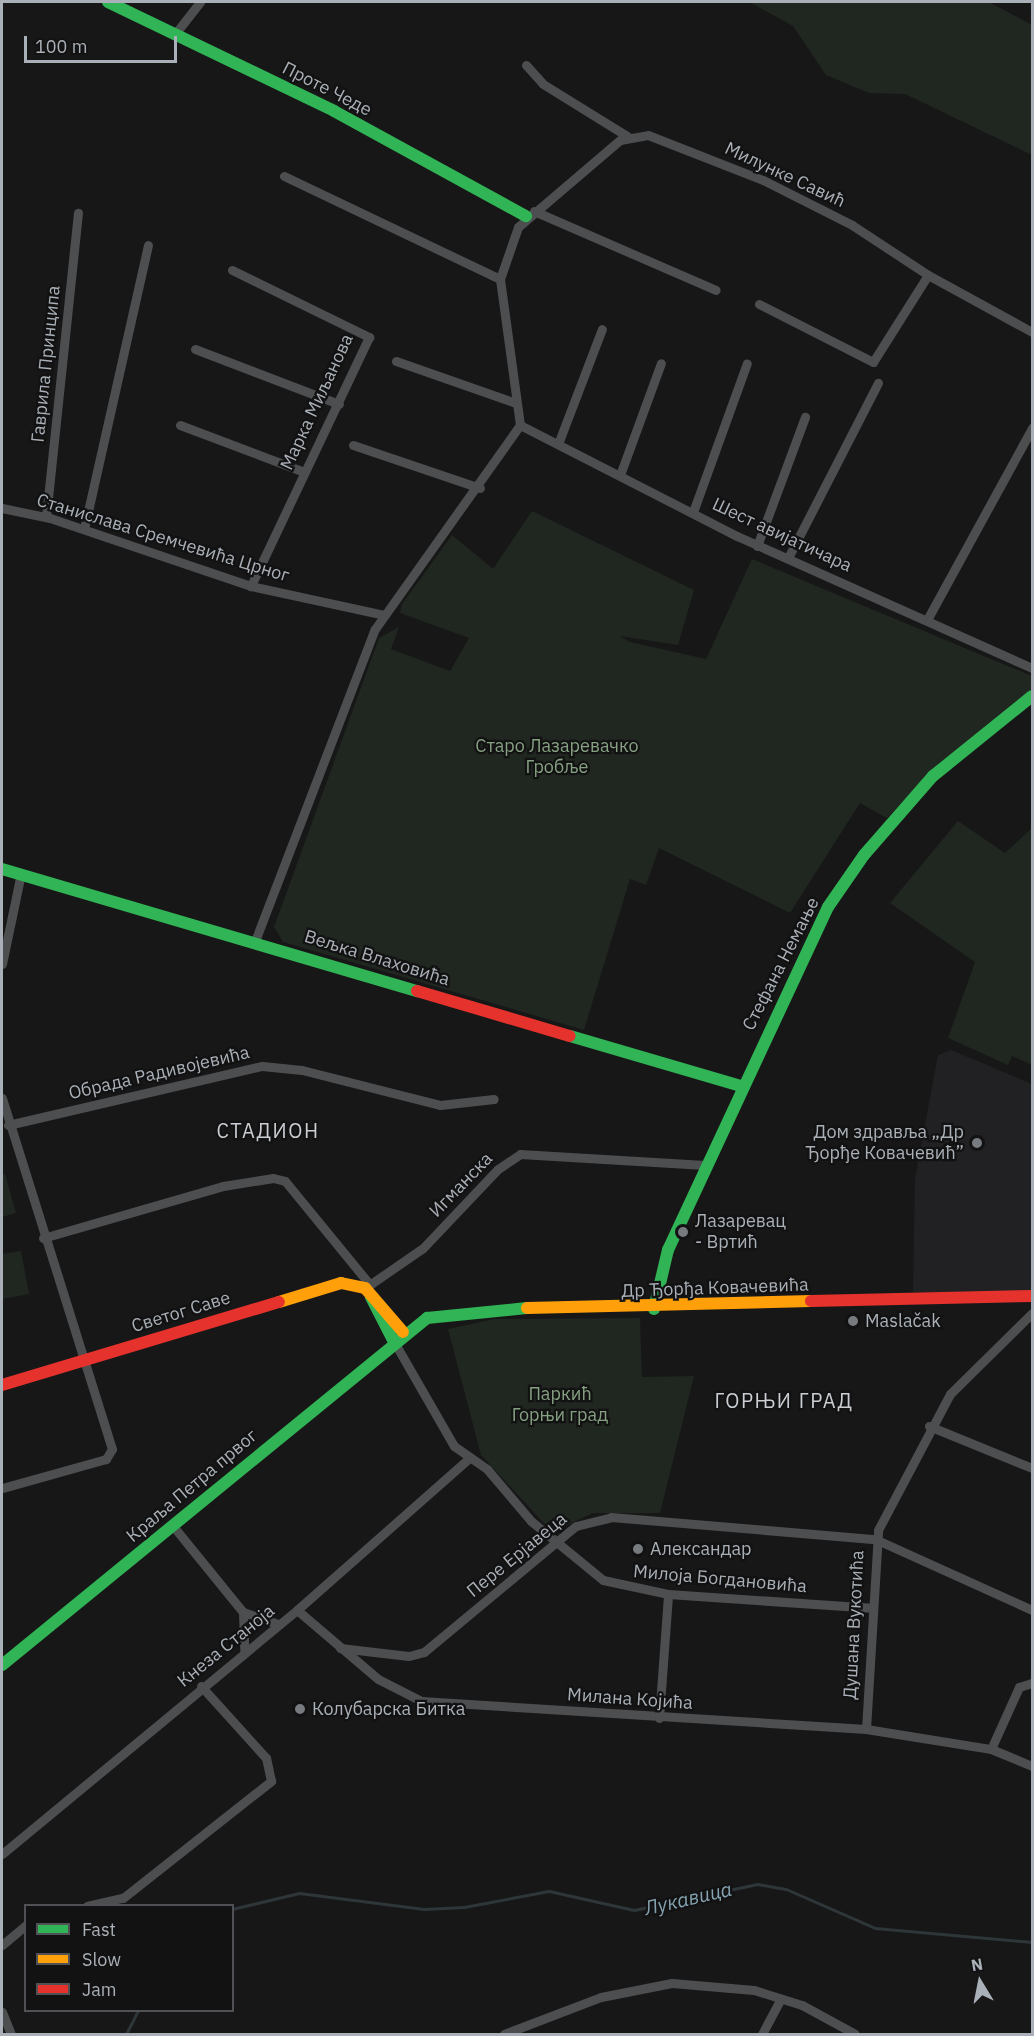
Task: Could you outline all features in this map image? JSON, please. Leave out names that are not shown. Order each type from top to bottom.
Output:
[{"type":"street","name":"Проте Чеде","points":[[108,2],[334,111],[530,213]]},
{"type":"street","points":[[176,34],[200,2]]},
{"type":"street","points":[[255,941],[384,615],[480,488],[520,425],[500,279],[530,213],[627,136],[543,84],[526,65]]},
{"type":"street","name":"Милунке Савић","points":[[627,136],[648,135],[763,180],[852,225],[928,275],[1032,332]]},
{"type":"street","points":[[284,176],[500,279]]},
{"type":"street","name":"Гаврила Принципа","points":[[46,517],[78,213]]},
{"type":"street","points":[[530,213],[716,290]]},
{"type":"street","points":[[84,530],[148,245]]},
{"type":"street","name":"Марка Миљанова","points":[[232,270],[369,337],[339,404],[302,471],[251,586]]},
{"type":"street","points":[[759,304],[873,362],[928,275]]},
{"type":"street","points":[[558,444],[602,329]]},
{"type":"street","points":[[195,349],[339,404]]},
{"type":"street","points":[[396,361],[516,403]]},
{"type":"street","points":[[620,475],[662,363]]},
{"type":"street","points":[[693,512],[747,363]]},
{"type":"street","points":[[788,558],[878,383]]},
{"type":"street","points":[[758,546],[805,417]]},
{"type":"street","points":[[180,425],[302,471]]},
{"type":"street","name":"Шест авијатичара","points":[[520,425],[758,546],[928,618],[1032,668]]},
{"type":"street","points":[[928,618],[1032,428]]},
{"type":"street","points":[[352,445],[480,488]]},
{"type":"street","name":"Станислава Сремчевића Црног","points":[[2,508],[46,517],[251,586],[384,615]]},
{"type":"street","name":"Стефана Немање","points":[[654,1309],[668,1250],[741,1086],[828,908],[864,855],[933,776],[1032,696]]},
{"type":"street","name":"Вељка Влаховића","points":[[2,869],[255,941],[741,1086]]},
{"type":"street","points":[[2,964],[21,873]]},
{"type":"street","name":"Обрада Радивојевића","points":[[8,1125],[262,1066],[302,1070],[440,1105],[494,1099]]},
{"type":"street","points":[[2,1098],[8,1125],[112,1455],[2,1488]]},
{"type":"street","name":"Игманска","points":[[368,1289],[423,1248],[498,1169],[520,1154],[705,1165]]},
{"type":"street","points":[[43,1238],[223,1186],[273,1178],[291,1188],[368,1289],[398,1336]]},
{"type":"street","name":"Светог Саве","points":[[2,1384],[328,1286],[351,1283],[368,1289]]},
{"type":"street","name":"Др Ђорђа Ковачевића","points":[[398,1336],[451,1312],[654,1309],[1032,1296]]},
{"type":"street","name":"Душана Вукотића","points":[[866,1729],[875,1539],[929,1426],[950,1394],[1032,1313]]},
{"type":"street","name":"Милоја Богдановића","points":[[398,1336],[447,1437],[468,1459],[487,1469],[531,1521],[603,1580],[668,1594],[871,1608]]},
{"type":"street","name":"Краља Петра првог","points":[[2,1665],[173,1526],[398,1336]]},
{"type":"street","points":[[929,1426],[1032,1468]]},
{"type":"street","name":"Кнеза Станоја","points":[[2,1854],[244,1650],[297,1610],[468,1459]]},
{"type":"street","name":"Пере Ерјавеца","points":[[336,1648],[409,1656],[424,1652],[576,1526],[611,1516],[875,1539],[1032,1610]]},
{"type":"street","points":[[173,1526],[243,1612],[278,1624]]},
{"type":"street","points":[[659,1718],[668,1594]]},
{"type":"street","name":"Милана Којића","points":[[297,1610],[336,1648],[404,1696],[421,1701],[659,1718],[866,1729],[991,1749],[1032,1766]]},
{"type":"street","points":[[243,1612],[244,1650]]},
{"type":"street","points":[[991,1749],[1019,1687],[1032,1683]]},
{"type":"street","points":[[92,1904],[123,1898],[271,1781],[266,1758],[201,1686]]},
{"type":"street","points":[[2,1945],[24,1927]]},
{"type":"street","points":[[504,2034],[601,1997],[672,1983],[722,1983],[781,1999],[855,2034]]},
{"type":"street","points":[[762,2034],[781,1999]]},
{"type":"street","points":[[2,2012],[11,2034]]},
{"type":"shaded area","name":"Дом здравља „Др Ђорђе Ковачевић”","points":[[951,1050],[1032,1084],[1032,1293],[913,1292],[915,1178],[938,1055]]},
{"type":"green space","points":[[749,2],[989,2],[1032,25],[1032,155],[905,94],[869,93],[826,75],[793,26]]},
{"type":"green space","name":"Старо Лазаревачко Гробље","points":[[532,511],[694,590],[678,645],[620,636],[630,642],[706,659],[752,559],[1032,676],[1032,692],[939,763],[887,818],[860,803],[790,913],[659,848],[646,885],[630,879],[584,1030],[283,942],[274,927],[379,638],[399,627],[391,649],[450,671],[469,638],[400,613],[402,604],[452,535],[493,569]]},
{"type":"green space","points":[[958,821],[1005,853],[1032,828],[1032,1065],[1012,1056],[1008,1065],[948,1038],[975,962],[890,903]]},
{"type":"green space","points":[[5,1174],[16,1213],[2,1217],[2,1175]]},
{"type":"green space","points":[[21,1251],[29,1294],[2,1299],[2,1254]]},
{"type":"green space","name":"Паркић Горњи град","points":[[640,1318],[642,1377],[694,1376],[660,1513],[593,1513],[552,1532],[481,1455],[448,1329],[494,1319]]},
{"type":"waterway","name":"Лукавица","points":[[234,1909],[299,1893],[424,1909],[464,1907],[549,1891],[634,1910],[757,1884],[786,1889],[875,1928],[1032,1942]]},
{"type":"waterway","name":"Лукавица","points":[[126,2034],[137,2012]]},
{"type":"traffic: fast","points":[[108,2],[334,111],[526,216]]},
{"type":"traffic: fast","points":[[654,1309],[668,1250],[828,907],[864,855],[933,776],[1032,696]]},
{"type":"traffic: fast","points":[[2,869],[417,991]]},
{"type":"traffic: fast","points":[[570,1036],[741,1086]]},
{"type":"traffic: fast","points":[[371,1297],[393,1340]]},
{"type":"traffic: fast","points":[[2,1665],[427,1318],[527,1308]]},
{"type":"traffic: slow","points":[[279,1302],[341,1283],[365,1288],[403,1332]]},
{"type":"traffic: slow","points":[[527,1308],[811,1301]]},
{"type":"traffic: jam","points":[[417,991],[570,1036]]},
{"type":"traffic: jam","points":[[811,1301],[1032,1296]]},
{"type":"traffic: jam","points":[[2,1385],[279,1302]]},
{"type":"place","name":"Дом здравља „Др Ђорђе Ковачевић”","points":[[977,1143]]},
{"type":"place","name":"Лазаревац - Вртић","points":[[683,1232]]},
{"type":"place","name":"Maslačak","points":[[853,1321]]},
{"type":"place","name":"Александар","points":[[638,1549]]},
{"type":"place","name":"Колубарска Битка","points":[[300,1709]]},
{"type":"district","name":"СТАДИОН","points":[[268,1130]]},
{"type":"district","name":"ГОРЊИ ГРАД","points":[[784,1400]]}]
